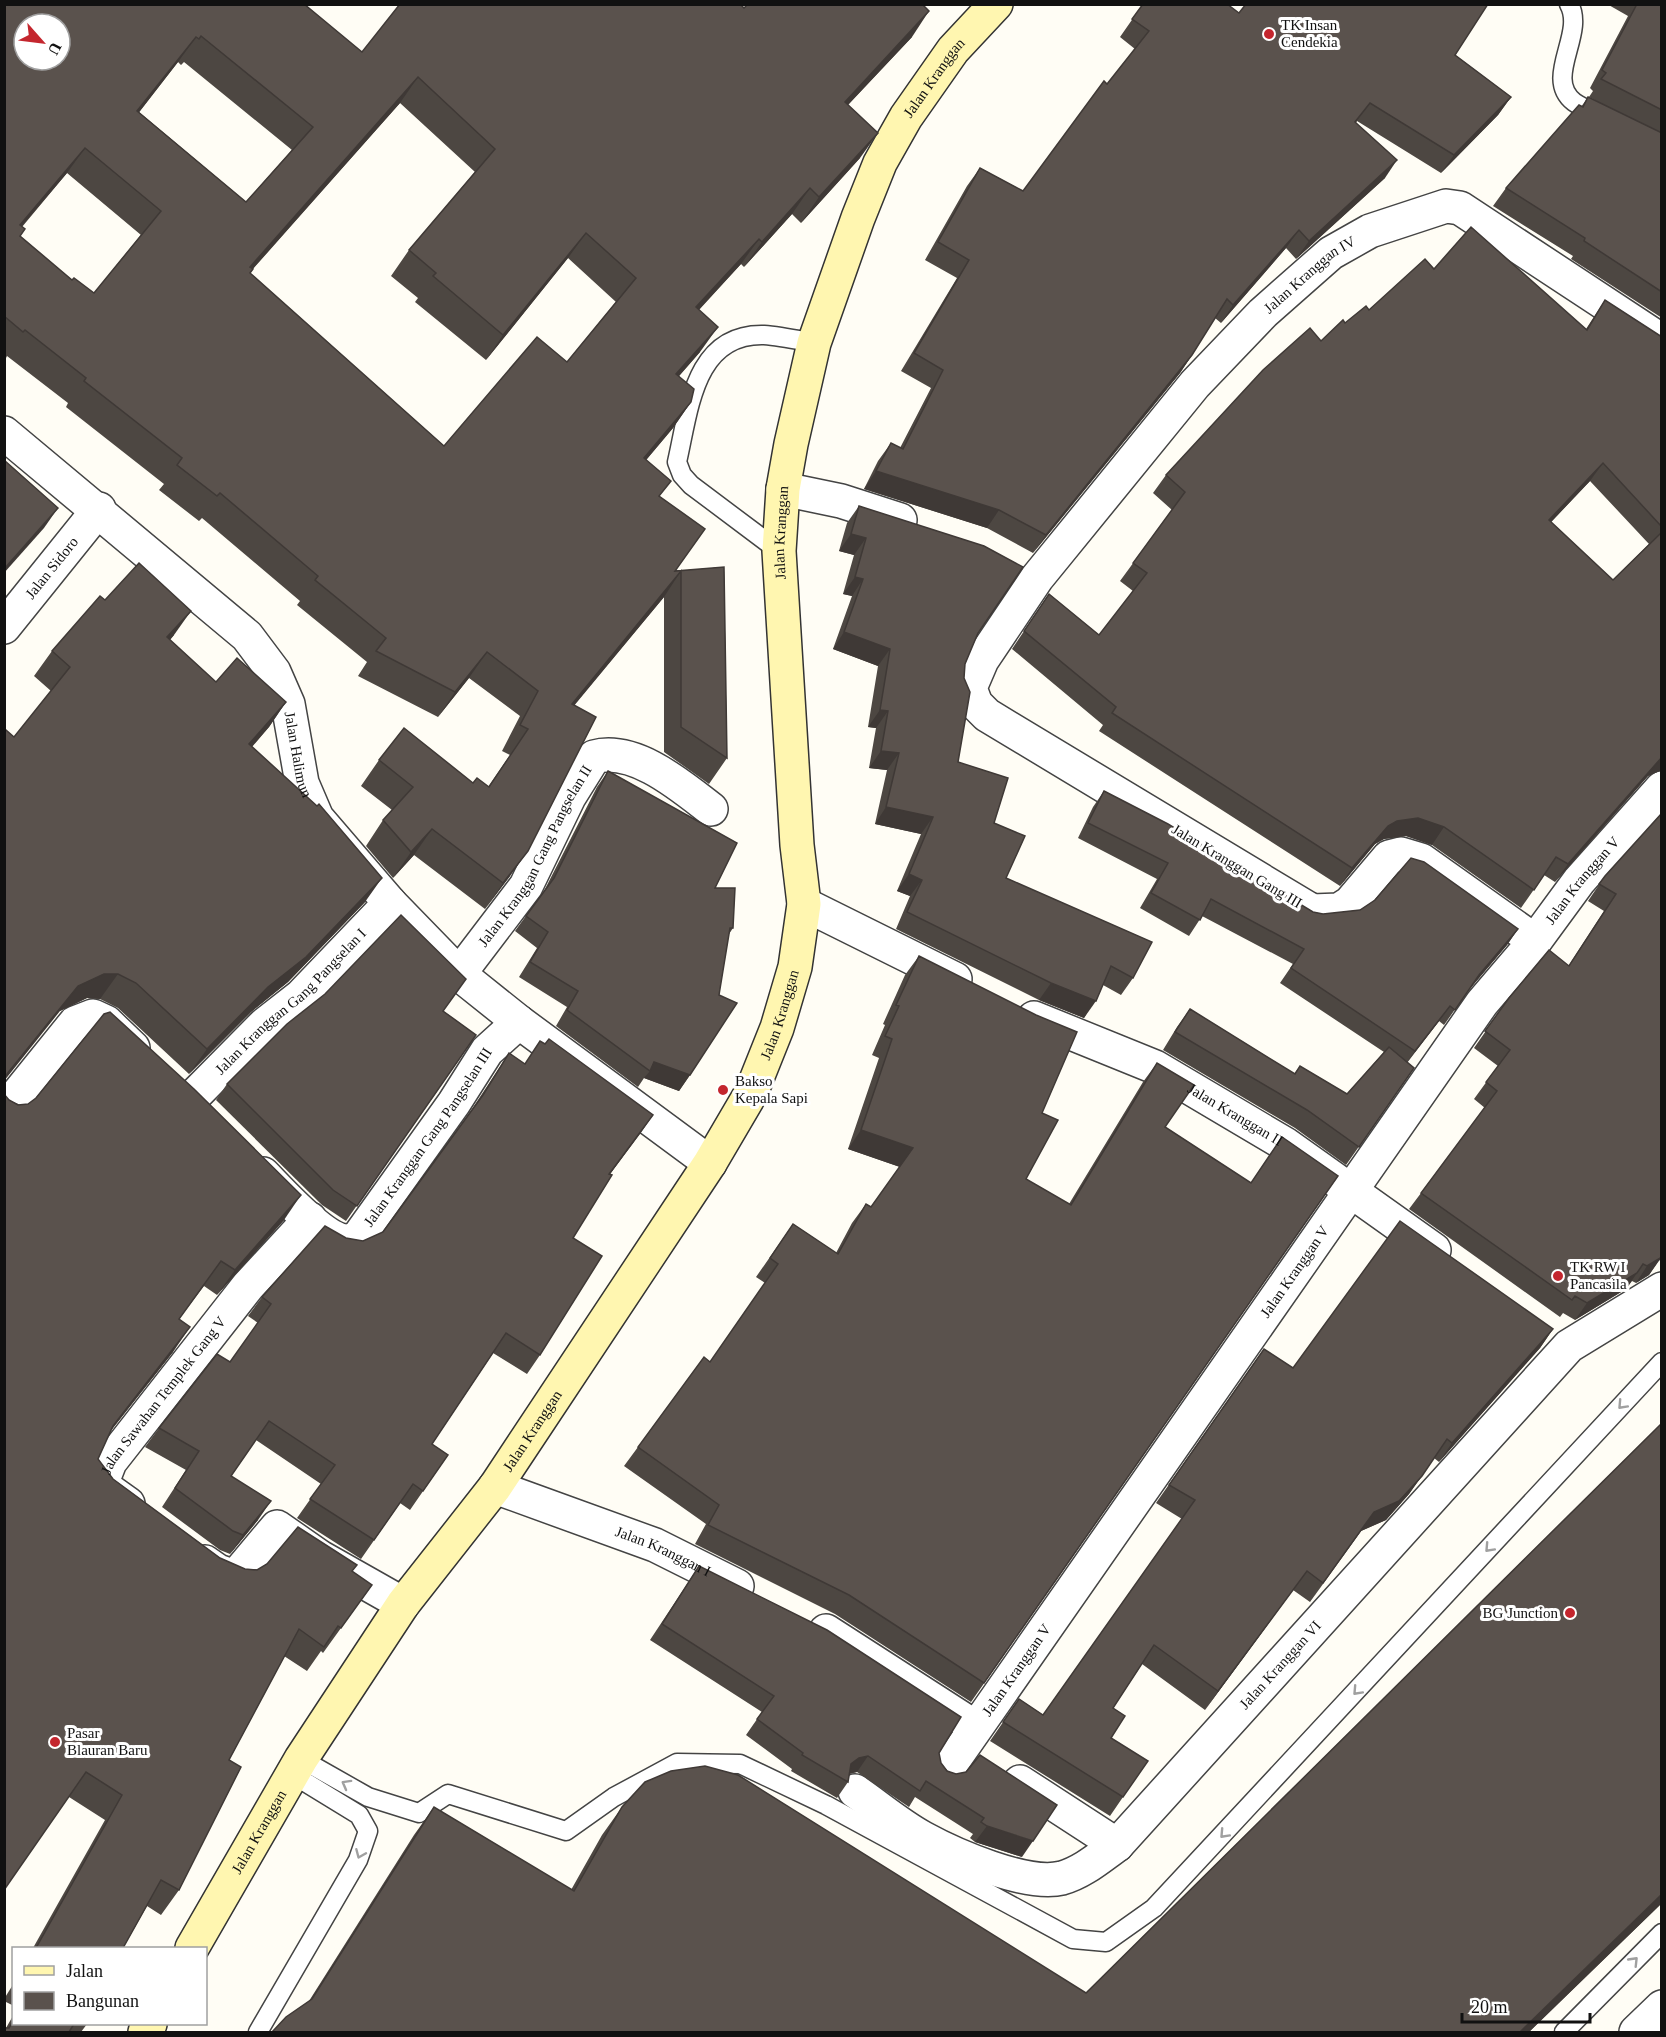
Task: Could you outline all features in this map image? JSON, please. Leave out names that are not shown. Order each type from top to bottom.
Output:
[{"type":"main road","name":"Jalan Kranggan","points":[[193,1947],[296,1766],[403,1604],[495,1487],[710,1162],[751,1093],[777,1028],[795,967],[804,904],[797,845],[779,551],[783,489],[814,343],[880,163],[906,117],[953,50],[996,4]]},
{"type":"street","name":"Jalan Kranggan IV","points":[[970,688],[982,660],[1037,578],[1195,384],[1263,313],[1330,253],[1370,231],[1446,206],[1460,208],[1662,341]]},
{"type":"street","name":"Jalan Halimun","points":[[4,433],[99,509],[247,636],[274,672],[288,704],[303,783],[317,818],[390,903],[459,974],[519,1022],[710,1162]]},
{"type":"street","points":[[783,489],[841,501],[927,529]]},
{"type":"street","name":"Jalan Sidoro","points":[[4,627],[99,509]]},
{"type":"street","points":[[1009,561],[1037,578]]},
{"type":"street","name":"Jalan Kranggan Gang III","points":[[970,688],[976,704],[987,715],[1312,910],[1339,910],[1350,903],[1389,857],[1401,854],[1421,860],[1535,942]]},
{"type":"street","name":"Jalan Kranggan Gang Pangselan II","points":[[459,974],[526,886],[569,797],[594,757],[618,754],[643,764],[711,808]]},
{"type":"street","name":"Jalan Kranggan V","points":[[962,1748],[1482,1004],[1535,942],[1579,881],[1662,788]]},
{"type":"street","name":"Jalan Kranggan Gang Pangselan I","points":[[190,1100],[264,1025],[301,996],[390,903]]},
{"type":"street","points":[[804,904],[980,992]]},
{"type":"street","name":"Jalan Kranggan II","points":[[1011,1007],[1155,1068],[1285,1144],[1459,1267]]},
{"type":"street","points":[[4,1111],[75,1023],[93,1016],[106,1022],[215,1125]]},
{"type":"street","name":"Jalan Kranggan Gang Pangselan III","points":[[310,1219],[335,1239],[345,1242],[358,1236],[454,1103],[487,1051],[519,1022]]},
{"type":"street","points":[[239,1150],[310,1219]]},
{"type":"street","name":"Jalan Sawahan Templek Gang V","points":[[154,1524],[107,1489],[103,1480],[110,1462],[248,1286],[310,1219]]},
{"type":"street","name":"Jalan Kranggan VI","points":[[855,1791],[923,1838],[1020,1877],[1040,1881],[1063,1878],[1091,1864],[1117,1845],[1569,1346],[1662,1289]]},
{"type":"street","points":[[1542,1327],[1569,1346]]},
{"type":"street","name":"Jalan Kranggan I","points":[[495,1487],[655,1545],[760,1598]]},
{"type":"street","points":[[182,1545],[218,1571],[235,1576],[277,1527],[320,1557],[403,1604]]},
{"type":"street","points":[[800,1618],[883,1666],[962,1748],[1117,1845]]},
{"type":"street","points":[[1636,2032],[1662,2007]]},
{"type":"lane","points":[[1569,4],[1574,14],[1575,25],[1564,66],[1563,84],[1567,94],[1574,102],[1623,127]]},
{"type":"lane","points":[[779,551],[691,485],[682,475],[677,462],[703,368],[720,347],[742,337],[764,335],[814,343]]},
{"type":"lane","points":[[296,1766],[368,1797],[419,1814],[448,1794],[566,1831],[614,1797],[677,1763],[740,1764],[826,1805],[1073,1939],[1106,1942],[1154,1908],[1662,1362]]},
{"type":"lane","points":[[258,2032],[358,1860],[368,1831],[359,1815],[296,1766]]},
{"type":"lane","points":[[359,1815],[368,1797]]},
{"type":"lane","points":[[1564,2032],[1662,1932]]},
{"type":"building","points":[[4,4],[304,4],[362,52],[400,4],[740,4],[744,8],[748,4],[922,4],[929,11],[845,102],[878,133],[819,197],[810,188],[762,242],[759,239],[696,307],[718,327],[676,374],[694,389],[691,402],[644,458],[671,481],[659,496],[705,529],[675,571],[724,567],[727,758],[681,727],[681,571],[572,704],[596,717],[528,851],[503,883],[432,829],[411,852],[383,820],[413,787],[379,760],[404,728],[473,783],[477,778],[489,787],[528,729],[520,725],[538,691],[487,652],[455,692],[376,651],[386,638],[315,580],[318,576],[220,493],[217,496],[177,465],[182,458],[84,381],[86,378],[25,330],[23,332],[4,316]],"holes":[[[201,36],[313,127],[246,202],[137,111],[196,37],[199,39]],[[418,77],[495,149],[409,250],[436,273],[433,276],[503,335],[586,233],[636,278],[567,362],[537,337],[444,446],[250,273],[253,269],[250,267]],[[85,148],[161,211],[94,293],[74,278],[72,280],[20,236],[25,229],[20,225]]]},
{"type":"building","points":[[1143,4],[1227,4],[1239,13],[1246,4],[1488,4],[1455,55],[1511,97],[1454,155],[1370,103],[1355,122],[1397,160],[1309,241],[1299,230],[1233,305],[1227,299],[1192,355],[1046,535],[999,510],[876,471],[891,443],[903,449],[943,370],[914,353],[969,260],[938,242],[980,168],[1023,191],[1104,81],[1107,84],[1149,31],[1132,19]]},
{"type":"building","points":[[1637,4],[1662,4],[1662,110],[1601,79],[1606,73],[1602,70]]},
{"type":"building","points":[[1588,97],[1662,133],[1662,292],[1584,241],[1585,238],[1506,188],[1579,105],[1583,107]]},
{"type":"building","points":[[1471,227],[1587,330],[1605,300],[1662,337],[1662,527],[1603,463],[1549,520],[1613,580],[1662,532],[1662,757],[1568,864],[1556,857],[1534,890],[1444,827],[1418,818],[1397,821],[1388,826],[1352,868],[1112,713],[1116,707],[1024,631],[1049,594],[1099,635],[1147,573],[1133,563],[1185,492],[1166,475],[1263,370],[1310,328],[1321,341],[1343,320],[1345,323],[1366,306],[1369,310],[1425,259],[1434,269]]},
{"type":"building","points":[[4,460],[58,508],[4,569]]},
{"type":"building","points":[[859,506],[984,546],[1023,567],[978,633],[965,664],[964,678],[970,692],[958,762],[1008,778],[994,823],[1025,836],[1006,878],[1152,942],[1133,978],[1111,966],[1096,1001],[1051,983],[907,912],[922,880],[909,874],[933,817],[886,807],[899,753],[881,751],[888,711],[880,710],[890,649],[844,632],[863,579],[855,577],[866,538],[851,534]]},
{"type":"building","points":[[139,563],[191,611],[167,637],[216,682],[237,658],[286,702],[249,744],[317,806],[319,804],[382,878],[306,957],[268,987],[207,1049],[136,983],[118,974],[104,974],[78,986],[4,1079],[4,732],[6,730],[14,737],[70,667],[52,651],[100,596],[105,600]]},
{"type":"building","points":[[608,771],[737,843],[715,888],[735,888],[733,928],[730,928],[719,995],[737,1003],[690,1075],[654,1062],[650,1071],[567,1010],[578,991],[530,962],[548,932],[526,916],[554,878]]},
{"type":"building","points":[[1104,791],[1168,824],[1313,912],[1323,914],[1360,910],[1375,900],[1411,858],[1424,862],[1518,929],[1479,975],[1455,1010],[1450,1006],[1415,1051],[1291,968],[1304,949],[1211,899],[1200,920],[1151,893],[1168,863],[1088,823]]},
{"type":"building","points":[[1662,813],[1662,1257],[1647,1266],[1643,1264],[1637,1273],[1587,1303],[1575,1296],[1572,1300],[1421,1193],[1497,1091],[1486,1082],[1510,1050],[1485,1031],[1549,950],[1569,966],[1616,894],[1599,884]]},
{"type":"building","points":[[401,915],[466,979],[443,1011],[476,1035],[357,1206],[333,1190],[227,1084],[287,1024],[325,994]]},
{"type":"building","points":[[919,956],[1036,1015],[1077,1032],[1042,1113],[1058,1120],[1026,1179],[1071,1205],[1157,1063],[1194,1085],[1165,1127],[1251,1183],[1282,1137],[1338,1176],[984,1683],[849,1595],[708,1525],[719,1505],[638,1447],[704,1357],[710,1362],[778,1264],[770,1258],[793,1224],[838,1254],[866,1204],[871,1207],[913,1148],[861,1130],[892,1039],[885,1036],[899,1006],[896,1005]]},
{"type":"building","points":[[1190,1009],[1295,1074],[1300,1066],[1347,1094],[1389,1047],[1414,1068],[1359,1147],[1307,1110],[1175,1032]]},
{"type":"building","points":[[110,1012],[194,1089],[301,1195],[235,1270],[221,1261],[179,1319],[190,1327],[113,1426],[98,1459],[113,1479],[220,1558],[245,1569],[257,1570],[267,1564],[298,1527],[357,1565],[352,1571],[372,1585],[341,1628],[338,1626],[324,1647],[299,1629],[229,1760],[241,1767],[179,1890],[161,1880],[124,1947],[37,1947],[122,1795],[86,1772],[4,1890],[4,1094],[18,1105],[28,1104],[36,1098],[104,1014]]},
{"type":"building","points":[[549,1039],[653,1115],[609,1174],[612,1175],[573,1238],[602,1256],[540,1355],[506,1333],[432,1444],[448,1455],[423,1491],[413,1484],[374,1540],[310,1499],[335,1465],[269,1421],[231,1476],[271,1501],[243,1535],[233,1531],[175,1488],[199,1451],[159,1428],[217,1354],[230,1362],[271,1304],[262,1297],[325,1226],[346,1238],[363,1241],[383,1232],[483,1095],[509,1053],[525,1064],[540,1041],[545,1044]]},
{"type":"building","points":[[1400,1221],[1553,1329],[1452,1443],[1447,1439],[1422,1476],[1399,1501],[1374,1512],[1323,1583],[1307,1571],[1218,1691],[1154,1645],[1113,1708],[1125,1716],[1111,1738],[1148,1761],[1123,1797],[1003,1722],[1019,1699],[1043,1715],[1195,1500],[1169,1485],[1264,1349],[1293,1368]]},
{"type":"building","name":"BG Junction","points":[[1662,1423],[1662,1894],[1520,2032],[272,2032],[286,2017],[312,1999],[434,1807],[574,1891],[622,1807],[645,1782],[671,1771],[705,1766],[738,1775],[1086,1993]]},
{"type":"building","points":[[699,1566],[827,1630],[961,1717],[939,1753],[941,1763],[947,1771],[956,1774],[966,1772],[980,1755],[1057,1805],[1033,1841],[987,1826],[981,1822],[984,1818],[926,1781],[920,1791],[868,1756],[859,1758],[851,1764],[848,1782],[802,1755],[803,1753],[757,1719],[774,1696],[662,1624]]},
{"type":"building","points":[[12,2023],[73,2025],[69,2032],[4,2032],[4,2028],[9,2028]]},
{"type":"place","name":"TK Insan Cendekia","points":[[1269,34]]},
{"type":"place","name":"Bakso Kepala Sapi","points":[[723,1090]]},
{"type":"place","name":"TK RW I Pancasila","points":[[1558,1276]]},
{"type":"place","name":"BG Junction","points":[[1570,1613]]},
{"type":"place","name":"Pasar Blauran Baru","points":[[55,1742]]}]
